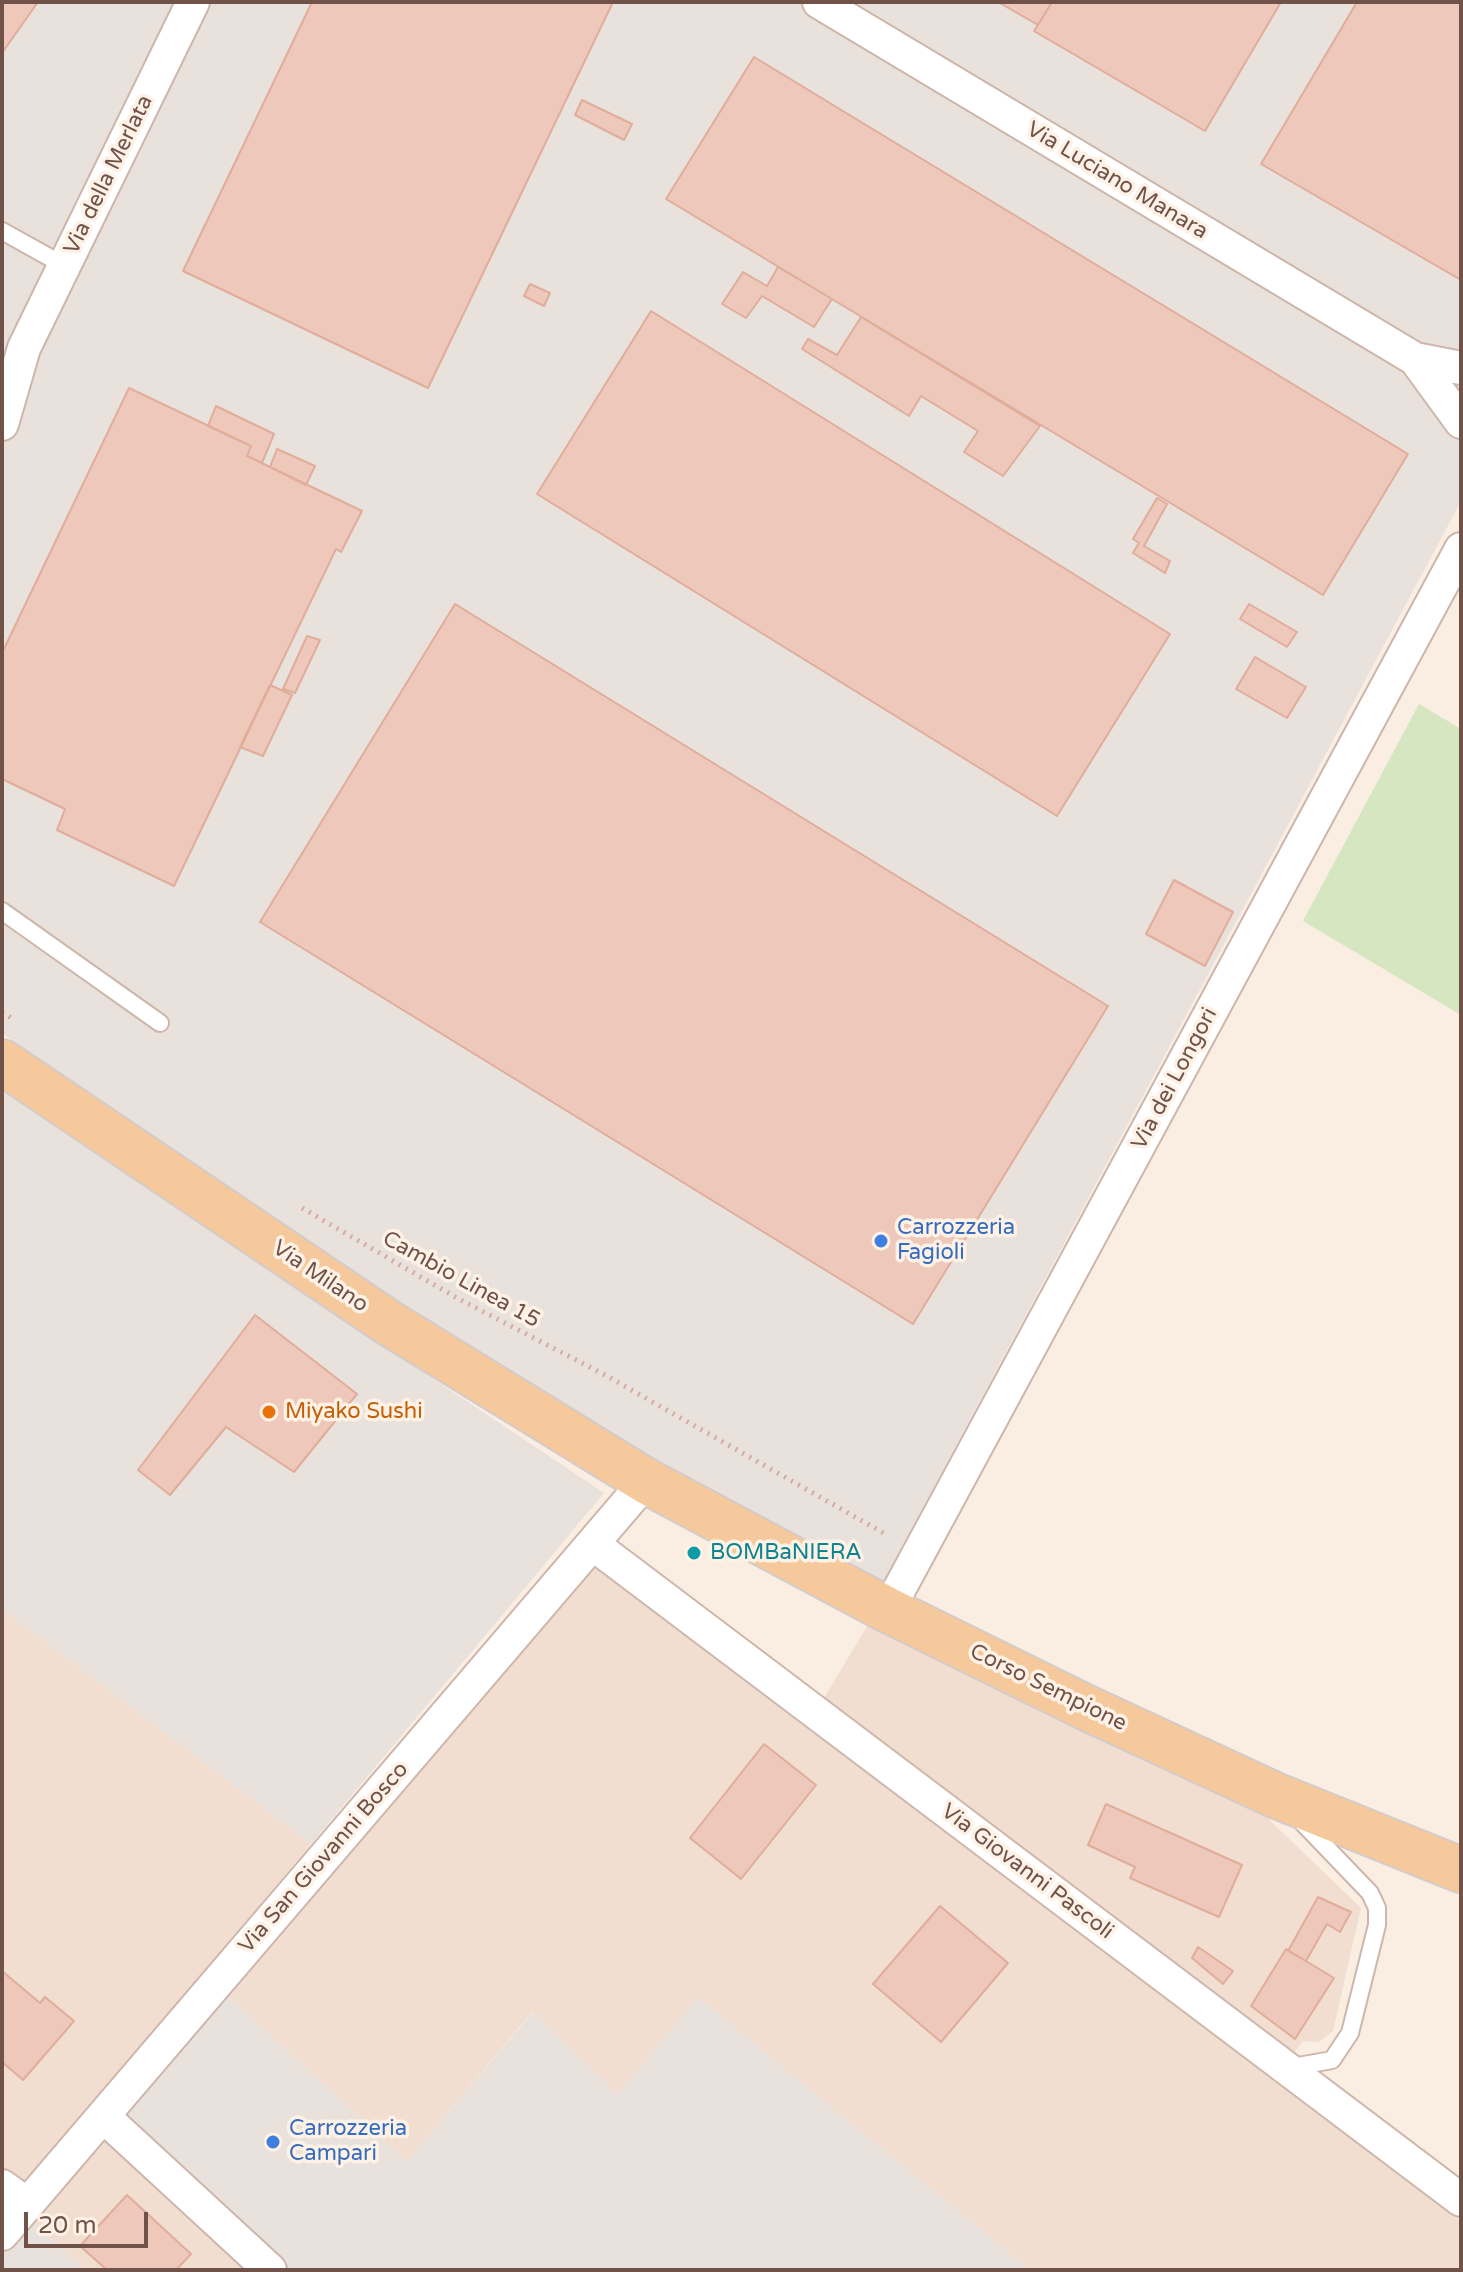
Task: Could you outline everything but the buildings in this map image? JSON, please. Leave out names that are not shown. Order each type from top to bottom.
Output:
[{"type":"main road","name":"Via Milano","points":[[2,1062],[389,1323],[646,1481]]},
{"type":"main road","name":"Corso Sempione","points":[[646,1481],[888,1610],[1277,1796],[1461,1870]]},
{"type":"street","name":"Via della Merlata","points":[[2,424],[13,352],[65,266],[193,2]]},
{"type":"street","name":"Via Luciano Manara","points":[[819,2],[1415,359],[1461,368]]},
{"type":"street","name":"Via Luciano Manara","points":[[1415,359],[1461,422]]},
{"type":"street","name":"Via dei Longori","points":[[888,1610],[1461,549]]},
{"type":"street","name":"Via San Giovanni Bosco","points":[[2,2234],[14,2195],[103,2116],[646,1481]]},
{"type":"street","name":"Via Giovanni Pascoli","points":[[594,1545],[1461,2200]]},
{"type":"street","points":[[103,2116],[270,2270]]},
{"type":"lane","points":[[2,231],[65,266]]},
{"type":"lane","points":[[2,911],[160,1023]]},
{"type":"lane","points":[[1277,1796],[1370,1893],[1377,1908],[1377,1925],[1350,2033],[1332,2060],[1287,2068]]},
{"type":"path","points":[[2,1012],[15,1021]]},
{"type":"path","name":"Cambio Linea 15","points":[[297,1205],[457,1298],[605,1375],[919,1554]]},
{"type":"shaded area","points":[[2,2],[1461,2],[1461,501],[876,1595],[648,1474],[2,1033]]},
{"type":"shaded area","points":[[2,1090],[604,1493],[311,1844],[2,1609]]},
{"type":"shaded area","points":[[596,1563],[809,1723],[869,1623],[1256,1807],[1361,1908],[1333,2031],[1319,2042],[1303,2041],[1275,2077],[1461,2222],[1461,2270],[1030,2270],[698,1998],[618,2094],[532,2012],[407,2161],[225,1993]]},
{"type":"shaded area","points":[[2,1609],[311,1844],[2,2211]]},
{"type":"shaded area","points":[[225,1993],[407,2161],[533,2012],[618,2094],[698,1997],[1030,2270],[283,2270],[118,2116]]},
{"type":"shaded area","points":[[103,2132],[252,2270],[85,2270],[31,2220]]},
{"type":"shaded area","points":[[31,2220],[85,2270],[2,2270],[2,2254]]},
{"type":"green space","points":[[1419,704],[1461,729],[1461,1015],[1303,921]]},
{"type":"place","name":"Carrozzeria Fagioli","points":[[881,1241]]},
{"type":"place","name":"Miyako Sushi","points":[[269,1412]]},
{"type":"place","name":"BOMBaNIERA","points":[[694,1553]]},
{"type":"place","name":"Carrozzeria Campari","points":[[273,2142]]}]
